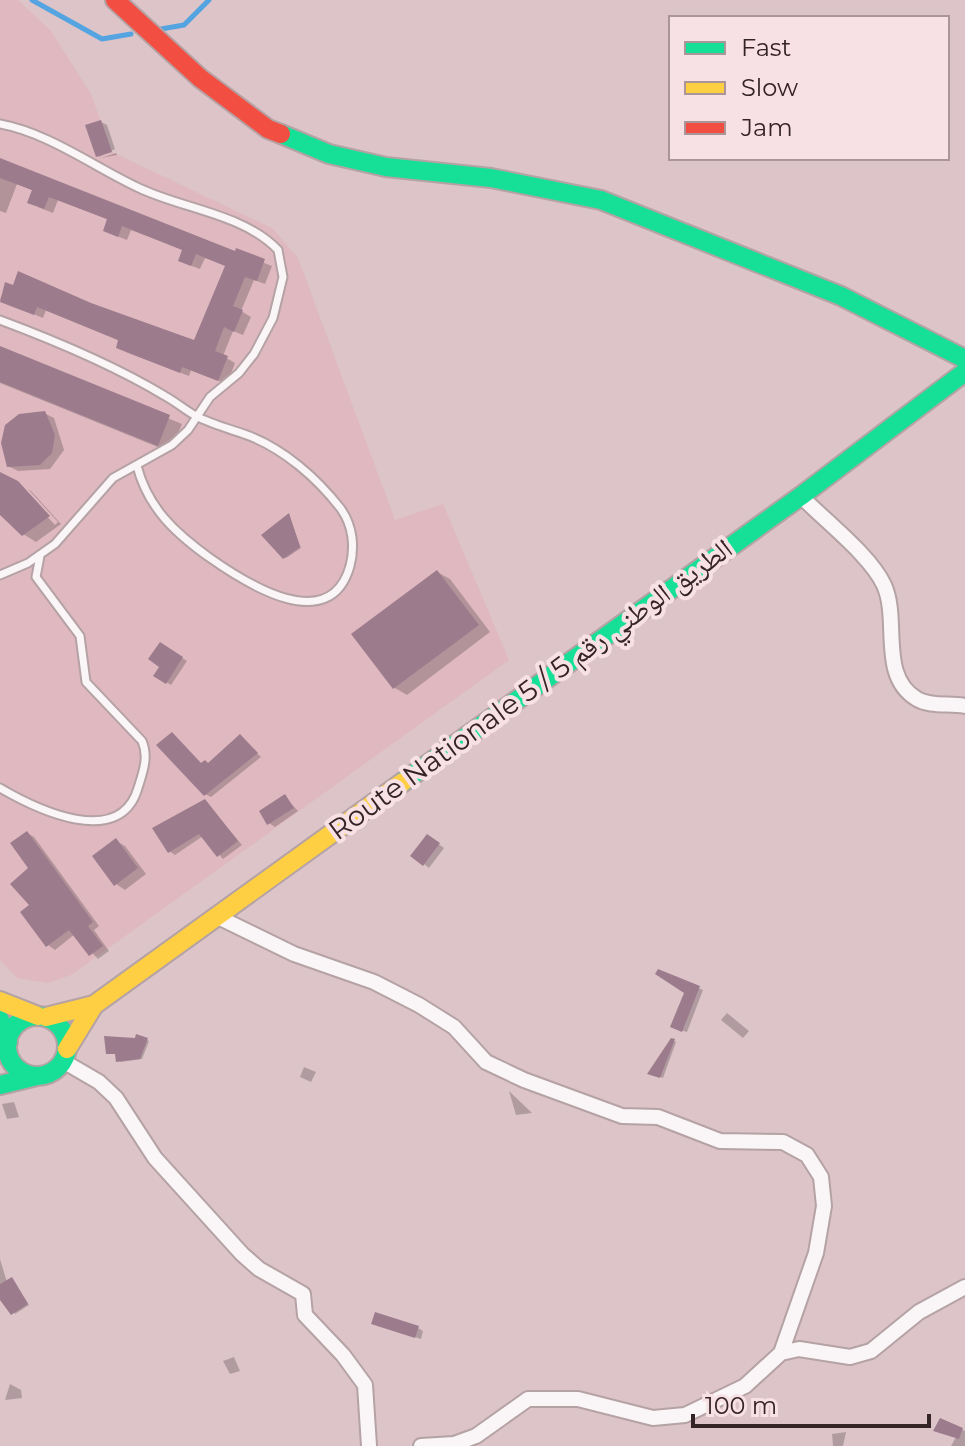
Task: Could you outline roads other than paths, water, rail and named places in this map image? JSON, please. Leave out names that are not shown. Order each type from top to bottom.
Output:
[{"type":"main road","points":[[115,0],[200,78],[268,129],[329,154],[386,167],[491,178],[601,200],[841,296],[965,359]]},
{"type":"main road","name":"Route Nationale 5 / الطريق الوطني رقم 5","points":[[94,1005],[801,496],[965,372]]},
{"type":"main road","points":[[0,1001],[42,1016],[63,1029],[65,1055]]},
{"type":"main road","points":[[5,1049],[21,1020],[94,1005]]},
{"type":"main road","points":[[0,1085],[52,1072],[94,1005]]},
{"type":"main road","points":[[0,1020],[5,1049],[16,1067],[37,1076]]},
{"type":"street","points":[[801,496],[869,563],[884,585],[891,608],[892,657],[904,686],[917,699],[965,706]]},
{"type":"street","points":[[218,917],[294,954],[374,982],[419,1005],[454,1027],[486,1062],[524,1080],[622,1116],[658,1117],[720,1141],[783,1142],[807,1155],[821,1177],[824,1206],[816,1253],[781,1353],[745,1386],[685,1415],[653,1418],[578,1399],[528,1399],[476,1436],[454,1444],[421,1446]]},
{"type":"street","points":[[65,1055],[116,1098],[155,1158],[242,1254],[259,1269],[303,1294],[305,1315],[343,1355],[365,1385],[369,1446]]},
{"type":"street","points":[[781,1353],[799,1349],[850,1357],[871,1351],[919,1312],[965,1287]]},
{"type":"lane","points":[[0,124],[61,147],[141,189],[245,227],[278,250],[283,277],[270,327],[254,354],[239,373],[210,397],[172,445],[113,478],[55,544],[40,556],[0,575]]},
{"type":"lane","points":[[0,320],[91,359],[164,395],[197,417],[266,444],[322,486],[348,521],[354,549],[346,580],[324,600],[293,601],[234,575],[177,533],[150,501],[137,466]]},
{"type":"lane","points":[[0,788],[56,815],[111,820],[122,813],[136,794],[144,769],[146,750],[142,741],[86,682],[80,636],[36,577],[40,556]]},
{"type":"waterway","points":[[32,0],[102,39],[131,34]]},
{"type":"waterway","points":[[161,29],[184,25],[209,0]]}]
